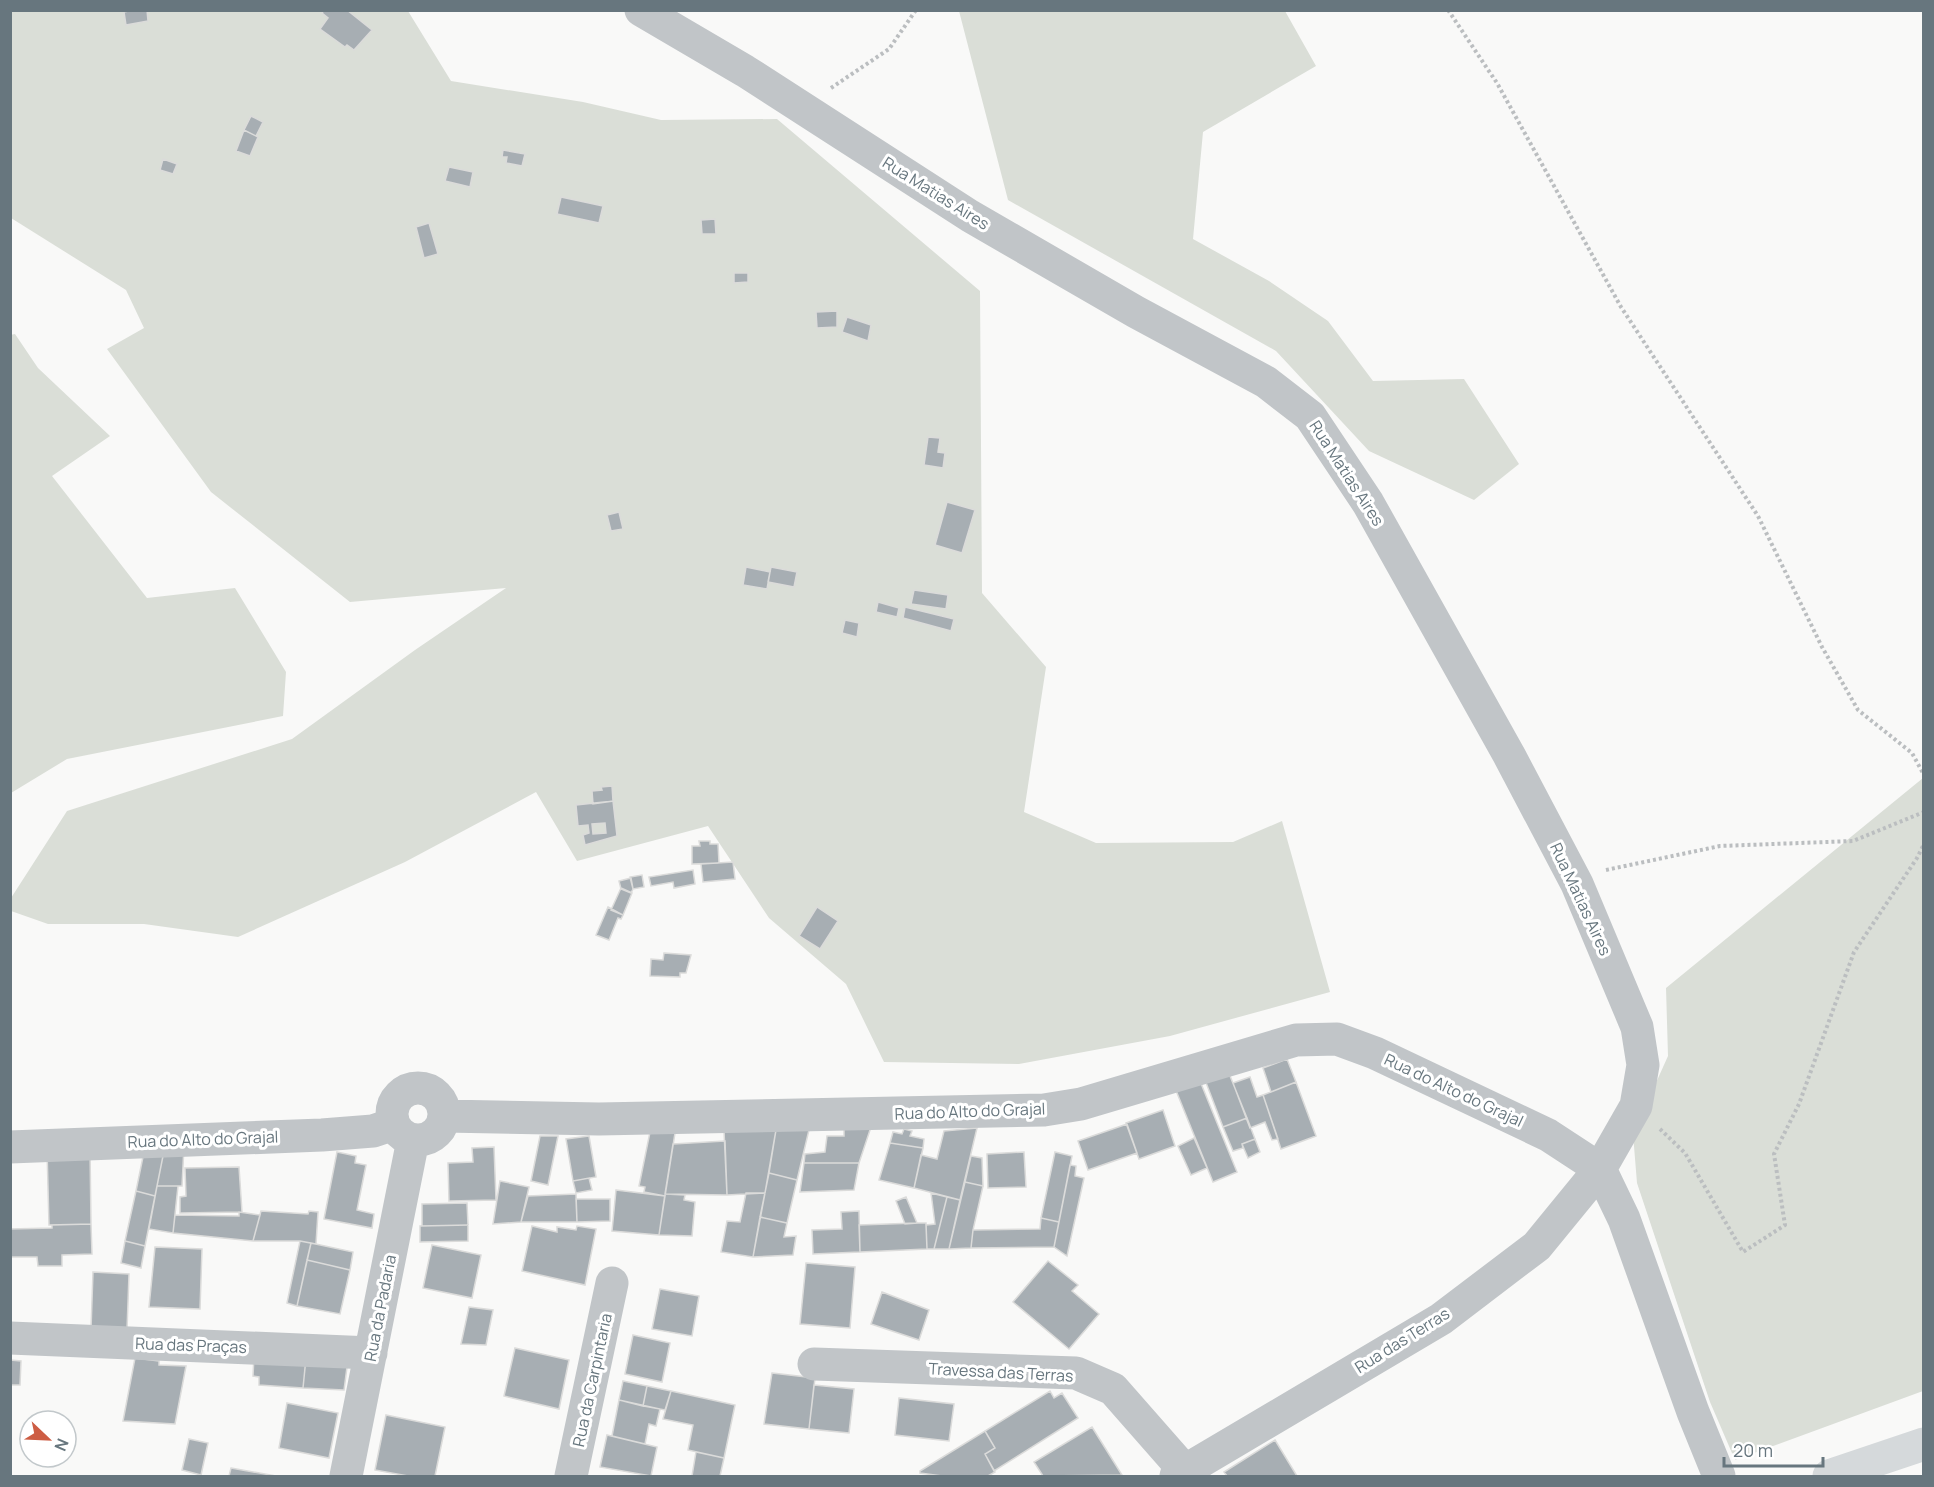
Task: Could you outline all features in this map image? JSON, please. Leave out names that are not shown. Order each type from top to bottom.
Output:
[{"type":"highway","points":[[1829,1476],[1923,1444]]},
{"type":"street","name":"Rua Matias Aires","points":[[641,10],[745,71],[970,216],[1136,312],[1266,382],[1310,416],[1368,502],[1509,755],[1577,884],[1637,1028],[1643,1065],[1636,1106],[1600,1169]]},
{"type":"street","name":"Rua do Alto do Grajal","points":[[444,1116],[599,1119],[1044,1110],[1081,1104],[1296,1040],[1337,1039],[1375,1053],[1548,1135],[1600,1169]]},
{"type":"street","points":[[414,1088],[426,1089],[436,1095],[442,1105],[444,1116],[438,1130],[428,1139],[403,1132],[392,1113],[395,1101],[403,1092],[414,1088]]},
{"type":"street","name":"Rua do Alto do Grajal","points":[[10,1147],[373,1131],[403,1132]]},
{"type":"street","name":"Rua da Padaria","points":[[346,1476],[371,1353],[403,1132]]},
{"type":"street","points":[[1600,1169],[1624,1219],[1693,1412],[1719,1476]]},
{"type":"street","name":"Rua das Terras","points":[[1180,1474],[1441,1319],[1537,1246],[1600,1169]]},
{"type":"street","name":"Rua da Carpintaria","points":[[572,1476],[612,1283]]},
{"type":"street","name":"Rua das Praças","points":[[10,1338],[371,1353]]},
{"type":"street","name":"Travessa das Terras","points":[[814,1364],[1076,1373],[1113,1389],[1180,1474]]},
{"type":"path","points":[[802,108],[889,49],[916,10]]},
{"type":"path","points":[[1448,10],[1497,83],[1621,307],[1758,516],[1822,647],[1858,710],[1912,753],[1923,775]]},
{"type":"path","points":[[1577,884],[1600,872],[1720,846],[1853,841],[1923,812]]},
{"type":"path","points":[[1636,1106],[1685,1153],[1743,1251],[1785,1226],[1774,1154],[1799,1104],[1854,952],[1917,858],[1923,844]]},
{"type":"shaded area","points":[[11,11],[408,11],[451,81],[583,102],[661,120],[777,119],[980,291],[982,593],[1046,667],[1024,812],[1096,843],[1233,842],[1282,821],[1330,992],[1170,1036],[1019,1064],[884,1062],[846,984],[769,918],[708,826],[577,861],[536,792],[405,862],[238,937],[144,924],[48,924],[11,911],[11,898],[67,811],[292,739],[415,650],[506,588],[350,602],[211,492],[107,349],[144,328],[126,290],[11,218]]},
{"type":"shaded area","points":[[959,11],[1285,11],[1316,66],[1203,132],[1193,239],[1269,281],[1328,321],[1373,381],[1464,379],[1519,464],[1474,500],[1369,451],[1276,351],[1008,200]]},
{"type":"shaded area","points":[[15,334],[38,368],[110,436],[52,476],[147,598],[235,588],[286,672],[283,716],[67,759],[11,793],[10,335]]},
{"type":"shaded area","points":[[1923,778],[1923,1391],[1735,1460],[1710,1402],[1637,1183],[1633,1134],[1668,1056],[1666,988]]},
{"type":"building","points":[[147,10],[148,21],[126,25],[124,12]]},
{"type":"building","points":[[324,10],[347,10],[372,30],[354,50],[347,45],[345,47],[320,29],[328,18],[322,13]]},
{"type":"building","points":[[251,116],[263,122],[256,136],[244,130]]},
{"type":"building","points":[[244,130],[258,137],[250,156],[236,151]]},
{"type":"building","points":[[503,150],[525,154],[522,166],[506,163],[507,157],[502,157]]},
{"type":"building","points":[[163,159],[177,164],[173,174],[160,170]]},
{"type":"building","points":[[449,167],[473,172],[470,187],[445,181]]},
{"type":"building","points":[[561,197],[603,206],[599,223],[557,214]]},
{"type":"building","points":[[715,219],[716,234],[702,234],[701,220]]},
{"type":"building","points":[[429,223],[438,254],[424,258],[416,227]]},
{"type":"building","points":[[734,273],[748,273],[748,282],[734,283]]},
{"type":"building","points":[[837,311],[837,327],[817,328],[816,312]]},
{"type":"building","points":[[847,317],[871,325],[868,341],[842,332]]},
{"type":"building","points":[[928,437],[940,438],[938,452],[945,453],[943,468],[924,465]]},
{"type":"building","points":[[947,502],[975,510],[962,553],[935,545]]},
{"type":"building","points":[[619,512],[623,529],[611,531],[607,515]]},
{"type":"building","points":[[746,567],[770,572],[767,589],[743,585]]},
{"type":"building","points":[[771,567],[797,572],[794,587],[768,582]]},
{"type":"building","points":[[914,590],[948,595],[946,609],[911,604]]},
{"type":"building","points":[[878,602],[899,608],[897,617],[876,612]]},
{"type":"building","points":[[905,607],[954,619],[951,631],[903,618]]},
{"type":"building","points":[[845,620],[859,623],[857,637],[842,633]]},
{"type":"building","points":[[612,786],[613,801],[593,804],[592,791]]},
{"type":"building","points":[[613,801],[617,836],[585,845],[583,835],[589,833],[588,825],[578,826],[576,805]],"holes":[[[605,823],[606,833],[593,834],[592,824]]]},
{"type":"building","points":[[699,841],[718,844],[719,863],[692,864],[692,846],[700,846]]},
{"type":"building","points":[[733,862],[735,879],[703,882],[701,864]]},
{"type":"building","points":[[693,870],[695,884],[674,888],[673,882],[651,886],[649,877]]},
{"type":"building","points":[[642,875],[644,887],[633,889],[630,877]]},
{"type":"building","points":[[631,878],[633,889],[631,893],[621,889],[619,881]]},
{"type":"building","points":[[621,888],[632,893],[623,915],[611,910]]},
{"type":"building","points":[[608,907],[623,915],[621,919],[618,918],[609,940],[596,935]]},
{"type":"building","points":[[817,907],[838,921],[820,949],[799,936]]},
{"type":"building","points":[[664,953],[691,955],[686,973],[680,973],[680,977],[650,976],[651,959],[663,960]]},
{"type":"building","points":[[1287,1059],[1296,1082],[1271,1092],[1263,1068]]},
{"type":"building","points":[[1228,1071],[1247,1118],[1223,1127],[1205,1080]]},
{"type":"building","points":[[1250,1077],[1257,1097],[1263,1095],[1278,1139],[1272,1140],[1265,1122],[1250,1128],[1233,1083]]},
{"type":"building","points":[[1200,1081],[1237,1172],[1213,1182],[1175,1088]]},
{"type":"building","points":[[1296,1082],[1316,1136],[1281,1149],[1263,1095]]},
{"type":"building","points":[[1163,1110],[1175,1146],[1139,1159],[1126,1123]]},
{"type":"building","points":[[1247,1118],[1255,1139],[1242,1144],[1243,1148],[1233,1151],[1223,1127]]},
{"type":"building","points":[[1127,1124],[1137,1153],[1088,1170],[1078,1141]]},
{"type":"building","points":[[871,1127],[859,1163],[804,1163],[805,1154],[825,1152],[827,1136],[844,1136],[844,1128]]},
{"type":"building","points":[[977,1128],[960,1200],[914,1188],[921,1155],[937,1159],[944,1131]]},
{"type":"building","points":[[904,1129],[912,1131],[910,1136],[924,1139],[923,1148],[890,1143],[893,1132],[902,1134]]},
{"type":"building","points":[[776,1130],[765,1193],[727,1195],[724,1131]]},
{"type":"building","points":[[776,1130],[809,1130],[797,1180],[769,1173]]},
{"type":"building","points":[[650,1132],[675,1133],[665,1196],[644,1192],[645,1187],[639,1186]]},
{"type":"building","points":[[540,1136],[558,1136],[548,1185],[531,1181]]},
{"type":"building","points":[[589,1136],[596,1177],[573,1181],[566,1139]]},
{"type":"building","points":[[1194,1138],[1207,1168],[1191,1175],[1178,1146]]},
{"type":"building","points":[[1255,1139],[1260,1152],[1248,1158],[1242,1144]]},
{"type":"building","points":[[725,1141],[727,1195],[665,1194],[673,1144]]},
{"type":"building","points":[[890,1143],[923,1148],[914,1188],[879,1180]]},
{"type":"building","points":[[165,1146],[155,1196],[136,1191],[145,1147]]},
{"type":"building","points":[[165,1146],[184,1146],[182,1186],[157,1186]]},
{"type":"building","points":[[494,1147],[496,1200],[449,1201],[448,1163],[473,1162],[472,1148]]},
{"type":"building","points":[[90,1149],[91,1224],[49,1225],[47,1150]]},
{"type":"building","points":[[337,1152],[356,1156],[355,1163],[366,1165],[357,1210],[374,1214],[372,1228],[324,1219]]},
{"type":"building","points":[[1024,1152],[1026,1187],[988,1188],[987,1154]]},
{"type":"building","points":[[1055,1152],[1072,1156],[1059,1222],[1041,1218]]},
{"type":"building","points":[[971,1156],[982,1158],[983,1186],[965,1182]]},
{"type":"building","points":[[804,1163],[859,1163],[854,1190],[800,1192]]},
{"type":"building","points":[[1070,1165],[1076,1166],[1075,1176],[1084,1178],[1067,1256],[1054,1247]]},
{"type":"building","points":[[239,1167],[242,1212],[180,1213],[180,1197],[186,1196],[185,1168]]},
{"type":"building","points":[[769,1173],[797,1180],[787,1223],[760,1217]]},
{"type":"building","points":[[589,1178],[592,1190],[576,1193],[573,1181]]},
{"type":"building","points":[[500,1181],[529,1187],[521,1222],[493,1224]]},
{"type":"building","points":[[965,1182],[983,1186],[971,1248],[949,1249]]},
{"type":"building","points":[[157,1186],[178,1186],[173,1233],[149,1229]]},
{"type":"building","points":[[616,1190],[665,1196],[659,1235],[612,1231]]},
{"type":"building","points":[[136,1191],[155,1196],[145,1246],[125,1241]]},
{"type":"building","points":[[746,1193],[765,1193],[753,1257],[721,1252],[727,1221],[740,1222]]},
{"type":"building","points":[[931,1193],[947,1197],[934,1249],[927,1249],[926,1225],[935,1224]]},
{"type":"building","points":[[576,1194],[577,1222],[521,1222],[528,1196]]},
{"type":"building","points":[[665,1194],[685,1195],[684,1200],[695,1202],[692,1236],[659,1235]]},
{"type":"building","points":[[906,1197],[917,1223],[905,1224],[896,1201]]},
{"type":"building","points":[[947,1197],[960,1200],[949,1249],[934,1249]]},
{"type":"building","points":[[576,1199],[610,1199],[610,1221],[577,1222]]},
{"type":"building","points":[[467,1203],[468,1225],[422,1226],[422,1204]]},
{"type":"building","points":[[261,1211],[308,1214],[309,1211],[318,1212],[316,1244],[300,1241],[253,1241]]},
{"type":"building","points":[[859,1211],[860,1252],[813,1254],[812,1230],[842,1229],[841,1212]]},
{"type":"building","points":[[239,1212],[260,1215],[253,1241],[173,1233],[175,1215],[239,1216]]},
{"type":"building","points":[[760,1217],[787,1223],[784,1237],[796,1236],[793,1255],[753,1257]]},
{"type":"building","points":[[1041,1218],[1059,1222],[1054,1247],[971,1248],[973,1230],[1040,1229]]},
{"type":"building","points":[[926,1223],[927,1249],[860,1252],[859,1225]]},
{"type":"building","points":[[91,1224],[92,1254],[62,1255],[62,1266],[38,1266],[37,1257],[10,1257],[10,1229]]},
{"type":"building","points":[[468,1225],[468,1241],[420,1242],[420,1226]]},
{"type":"building","points":[[532,1226],[557,1232],[557,1227],[576,1230],[577,1226],[596,1229],[585,1285],[522,1271]]},
{"type":"building","points":[[125,1241],[145,1246],[141,1268],[121,1263]]},
{"type":"building","points":[[300,1241],[311,1243],[297,1306],[287,1303]]},
{"type":"building","points":[[311,1243],[353,1252],[350,1270],[307,1260]]},
{"type":"building","points":[[432,1245],[481,1255],[472,1298],[423,1288]]},
{"type":"building","points":[[155,1247],[202,1249],[200,1309],[149,1307]]},
{"type":"building","points":[[307,1260],[350,1270],[340,1314],[297,1306]]},
{"type":"building","points":[[1048,1261],[1078,1285],[1072,1291],[1099,1314],[1069,1349],[1013,1302]]},
{"type":"building","points":[[806,1263],[855,1267],[850,1328],[800,1324]]},
{"type":"building","points":[[93,1272],[129,1274],[127,1330],[91,1329]]},
{"type":"building","points":[[660,1289],[699,1296],[692,1336],[652,1329]]},
{"type":"building","points":[[882,1292],[929,1310],[919,1340],[871,1324]]},
{"type":"building","points":[[469,1307],[493,1310],[486,1345],[461,1344]]},
{"type":"building","points":[[633,1335],[670,1343],[662,1382],[625,1374]]},
{"type":"building","points":[[515,1348],[569,1360],[559,1409],[504,1396]]},
{"type":"building","points":[[254,1356],[306,1358],[303,1388],[259,1385],[259,1377],[253,1376]]},
{"type":"building","points":[[135,1358],[159,1361],[159,1365],[186,1366],[175,1424],[123,1421]]},
{"type":"building","points":[[306,1358],[347,1367],[344,1390],[303,1388]]},
{"type":"building","points":[[10,1360],[21,1361],[20,1385],[10,1385]]},
{"type":"building","points":[[772,1373],[815,1378],[809,1429],[764,1424]]},
{"type":"building","points":[[623,1381],[647,1386],[643,1406],[619,1400]]},
{"type":"building","points":[[814,1385],[854,1389],[849,1433],[809,1429]]},
{"type":"building","points":[[647,1386],[671,1391],[665,1410],[643,1406]]},
{"type":"building","points":[[671,1391],[735,1405],[724,1458],[688,1450],[693,1425],[663,1419]]},
{"type":"building","points":[[1050,1391],[1054,1398],[1062,1393],[1078,1418],[994,1471],[985,1454],[995,1448],[985,1431]]},
{"type":"building","points":[[899,1398],[954,1404],[949,1441],[895,1435]]},
{"type":"building","points":[[619,1400],[660,1409],[656,1426],[649,1424],[645,1444],[612,1436]]},
{"type":"building","points":[[287,1403],[338,1413],[329,1458],[279,1448]]},
{"type":"building","points":[[386,1415],[445,1427],[435,1476],[408,1476],[375,1470]]},
{"type":"building","points":[[1092,1427],[1122,1475],[1043,1476],[1034,1462]]},
{"type":"building","points":[[985,1431],[995,1448],[985,1454],[995,1472],[988,1476],[942,1476],[920,1473],[920,1471]]},
{"type":"building","points":[[607,1435],[657,1447],[651,1476],[600,1467]]},
{"type":"building","points":[[189,1439],[208,1443],[201,1475],[182,1470]]},
{"type":"building","points":[[1275,1440],[1297,1476],[1227,1476],[1224,1472]]},
{"type":"building","points":[[696,1452],[724,1458],[720,1476],[692,1476]]},
{"type":"building","points":[[231,1468],[276,1476],[229,1476]]}]
